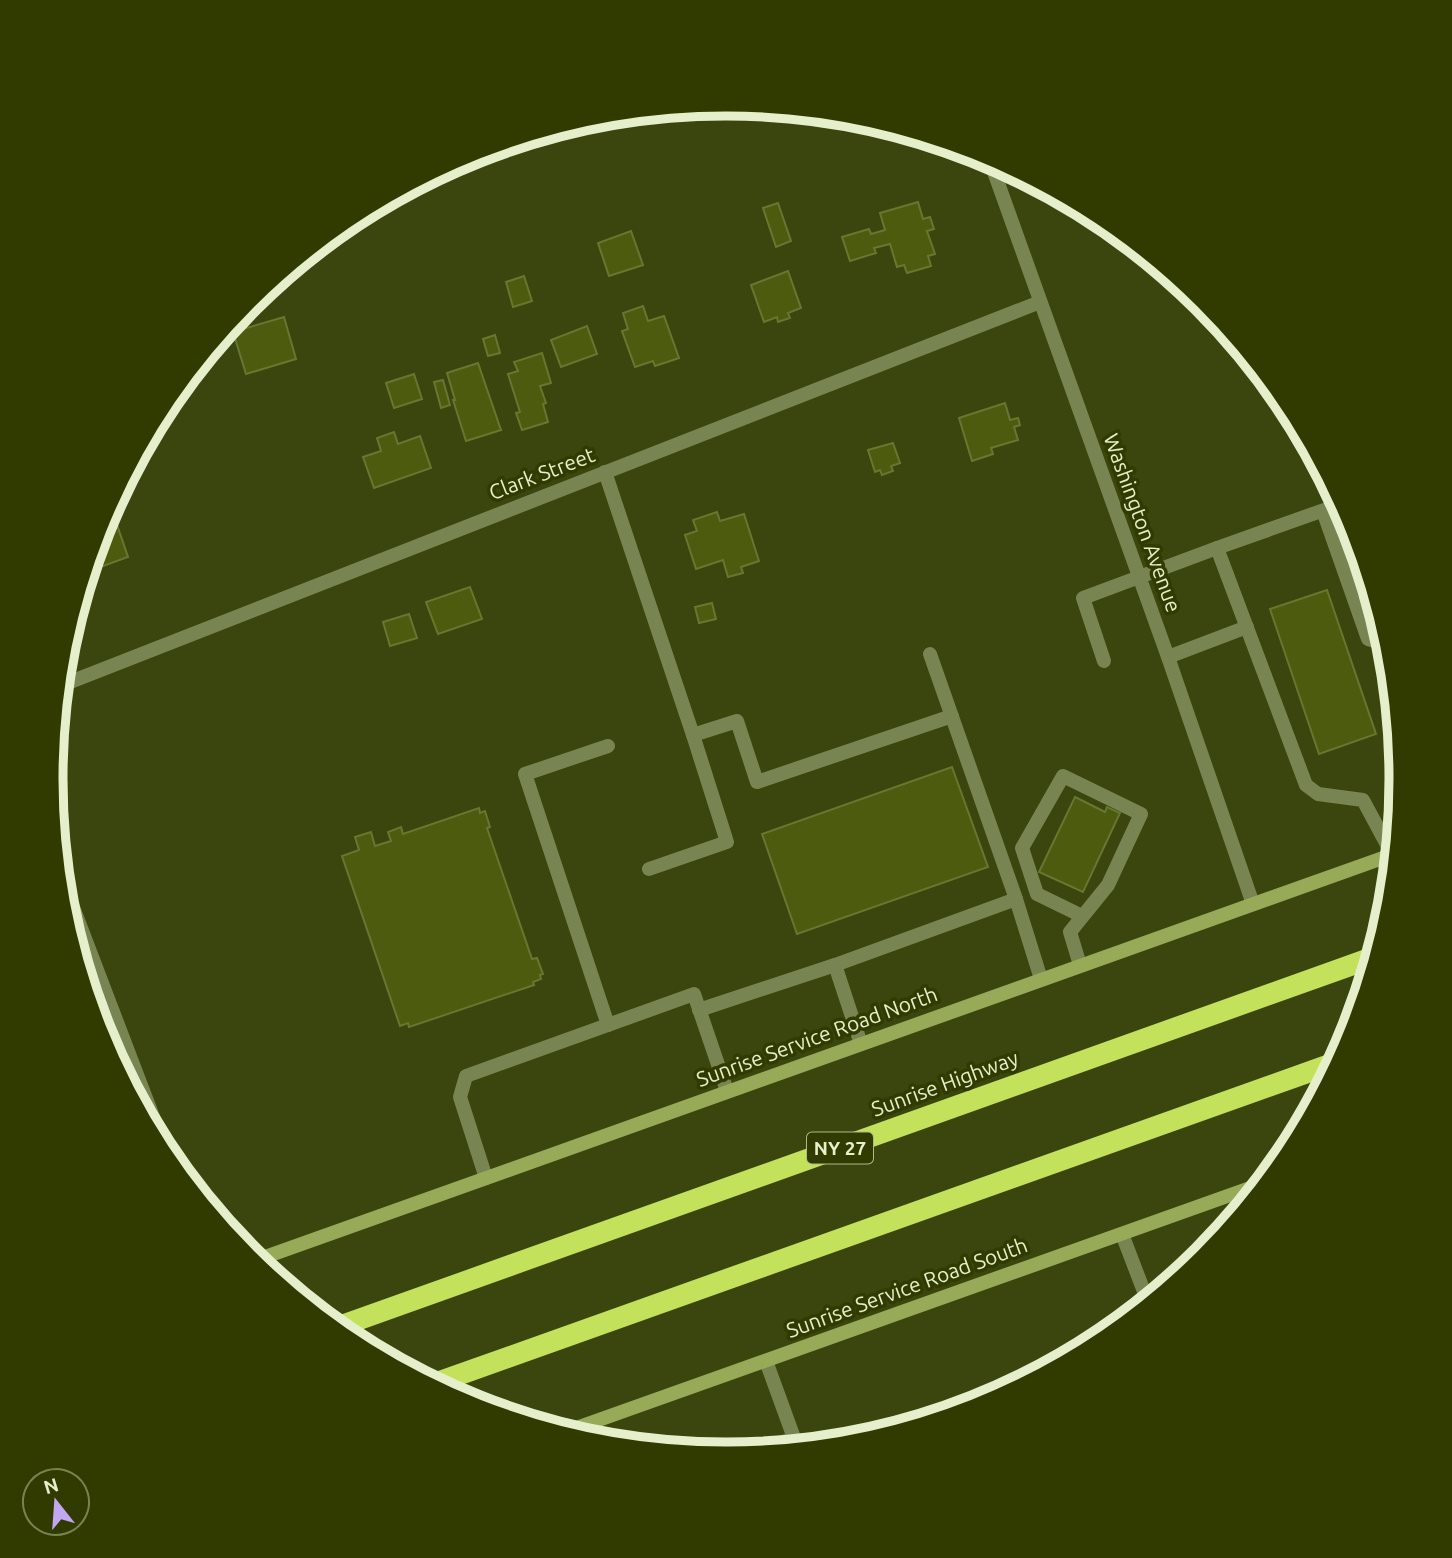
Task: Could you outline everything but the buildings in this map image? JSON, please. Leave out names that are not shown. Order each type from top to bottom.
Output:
[{"type":"highway","name":"Sunrise Highway","points":[[348,1323],[1363,961]]},
{"type":"highway","points":[[445,1380],[1323,1067]]},
{"type":"main road","name":"Sunrise Service Road North","points":[[266,1257],[1384,857]]},
{"type":"main road","name":"Sunrise Service Road South","points":[[583,1426],[1247,1189]]},
{"type":"street","name":"Washington Avenue","points":[[994,173],[1168,657],[1253,904]]},
{"type":"street","name":"Clark Street","points":[[71,681],[1040,302]]},
{"type":"street","points":[[605,472],[727,842],[649,869]]},
{"type":"street","points":[[1104,661],[1083,598],[1170,564],[1331,508]]},
{"type":"street","points":[[1323,511],[1368,639],[1374,641]]},
{"type":"street","points":[[1217,548],[1306,785],[1318,794],[1363,800],[1386,841]]},
{"type":"street","points":[[1168,657],[1247,627]]},
{"type":"street","points":[[930,654],[1041,979]]},
{"type":"street","points":[[693,735],[737,721],[757,782],[952,716]]},
{"type":"street","points":[[608,746],[525,774],[608,1025]]},
{"type":"street","points":[[1080,965],[1070,932],[1108,885],[1141,814],[1063,776],[1022,848],[1037,894],[1082,916]]},
{"type":"street","points":[[699,1010],[1016,900]]},
{"type":"street","points":[[835,965],[860,1044]]},
{"type":"street","points":[[95,980],[131,1071]]},
{"type":"street","points":[[486,1178],[460,1097],[466,1076],[694,995],[727,1091]]},
{"type":"street","points":[[1122,1234],[1144,1293]]},
{"type":"street","points":[[766,1361],[794,1438]]}]
